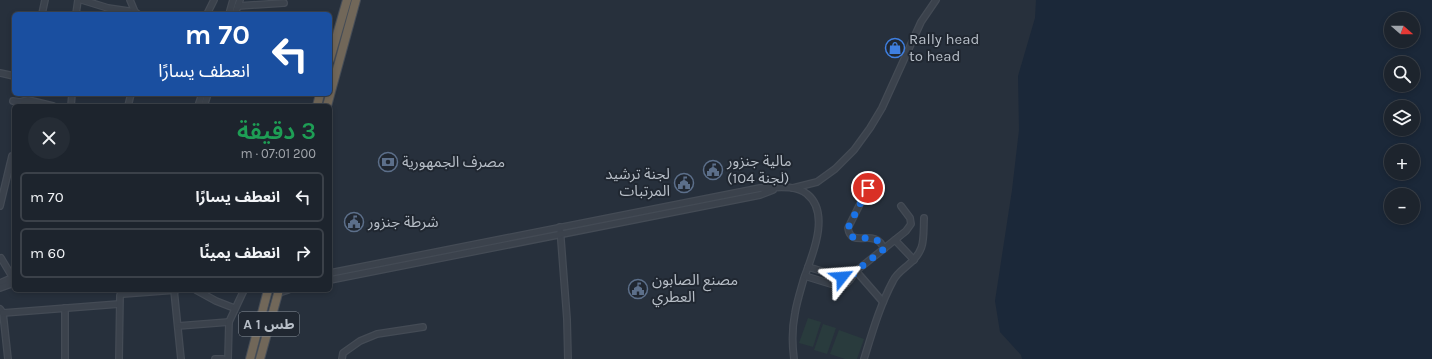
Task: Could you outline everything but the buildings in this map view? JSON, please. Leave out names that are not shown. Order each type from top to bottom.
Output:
[{"type":"highway","points":[[332,52],[347,0]]},
{"type":"highway","points":[[332,88],[356,0]]},
{"type":"highway","name":"A 1 طس","points":[[250,359],[267,292]]},
{"type":"highway","name":"A 1 طس","points":[[260,359],[279,292]]},
{"type":"street","points":[[42,12],[44,0]]},
{"type":"street","points":[[76,12],[78,0]]},
{"type":"street","points":[[82,0],[108,8],[130,12]]},
{"type":"street","points":[[208,12],[212,0]]},
{"type":"street","points":[[230,12],[233,0]]},
{"type":"street","points":[[332,273],[727,194],[760,188],[792,188],[817,182],[835,170],[870,128],[882,108],[921,22],[936,0]]},
{"type":"street","points":[[133,1],[136,12]]},
{"type":"street","points":[[239,3],[284,3]]},
{"type":"street","points":[[0,74],[12,76]]},
{"type":"street","points":[[13,101],[20,102],[28,100],[45,104]]},
{"type":"street","points":[[0,206],[12,156]]},
{"type":"street","points":[[332,280],[760,195],[777,188]]},
{"type":"street","points":[[792,188],[808,195],[813,201],[818,217],[816,241],[794,315],[794,359]]},
{"type":"street","points":[[868,188],[848,228],[848,232],[855,238],[874,238],[879,240],[884,249]]},
{"type":"street","points":[[727,194],[729,201]]},
{"type":"street","points":[[808,268],[842,277],[854,273],[906,231],[911,224],[910,218],[901,206]]},
{"type":"street","points":[[610,217],[611,224]]},
{"type":"street","points":[[864,359],[883,302],[893,280],[898,273],[918,256],[923,246],[924,218]]},
{"type":"street","points":[[560,227],[567,319],[568,359]]},
{"type":"street","points":[[895,240],[914,260]]},
{"type":"street","points":[[1,258],[12,277]]},
{"type":"street","points":[[805,276],[831,284],[843,285],[850,280],[854,273]]},
{"type":"street","points":[[854,273],[883,302]]},
{"type":"street","points":[[0,283],[12,280]]},
{"type":"street","points":[[0,288],[12,281]]},
{"type":"street","points":[[119,359],[120,297],[123,294],[148,292]]},
{"type":"street","points":[[174,292],[181,359]]},
{"type":"street","points":[[200,292],[216,301],[234,308]]},
{"type":"street","points":[[228,359],[229,322],[234,308],[243,292]]},
{"type":"street","points":[[8,359],[1,311],[119,304]]},
{"type":"street","points":[[65,308],[65,359]]},
{"type":"street","points":[[178,326],[229,322]]},
{"type":"street","points":[[342,359],[343,353],[360,342],[377,334],[423,327]]},
{"type":"street","points":[[215,359],[223,359]]},
{"type":"shaded area","points":[[808,318],[821,322],[813,347],[799,343]]},
{"type":"shaded area","points":[[823,324],[836,328],[827,354],[814,350]]},
{"type":"shaded area","points":[[839,330],[864,339],[857,359],[845,359],[830,354]]},
{"type":"water","points":[[1036,0],[1432,0],[1432,359],[1022,359],[1021,355],[1000,332],[995,301],[1012,190],[1019,130],[1018,76],[1035,18]]},
{"type":"place","name":"Rally head to head","points":[[895,48]]},
{"type":"place","name":"مصرف الجمهورية","points":[[388,162]]},
{"type":"place","name":"مالية جنزور (لجنة 104)","points":[[713,170]]},
{"type":"place","name":"لجنة ترشيد المرتبات","points":[[684,183]]},
{"type":"place","name":"شرطة جنزور","points":[[354,222]]},
{"type":"place","name":"مصنع الصابون العطري","points":[[638,289]]},
{"type":"route","points":[[842,277],[852,276],[856,271],[884,249],[879,240],[874,238],[855,238],[848,232],[848,228],[868,188]]}]
